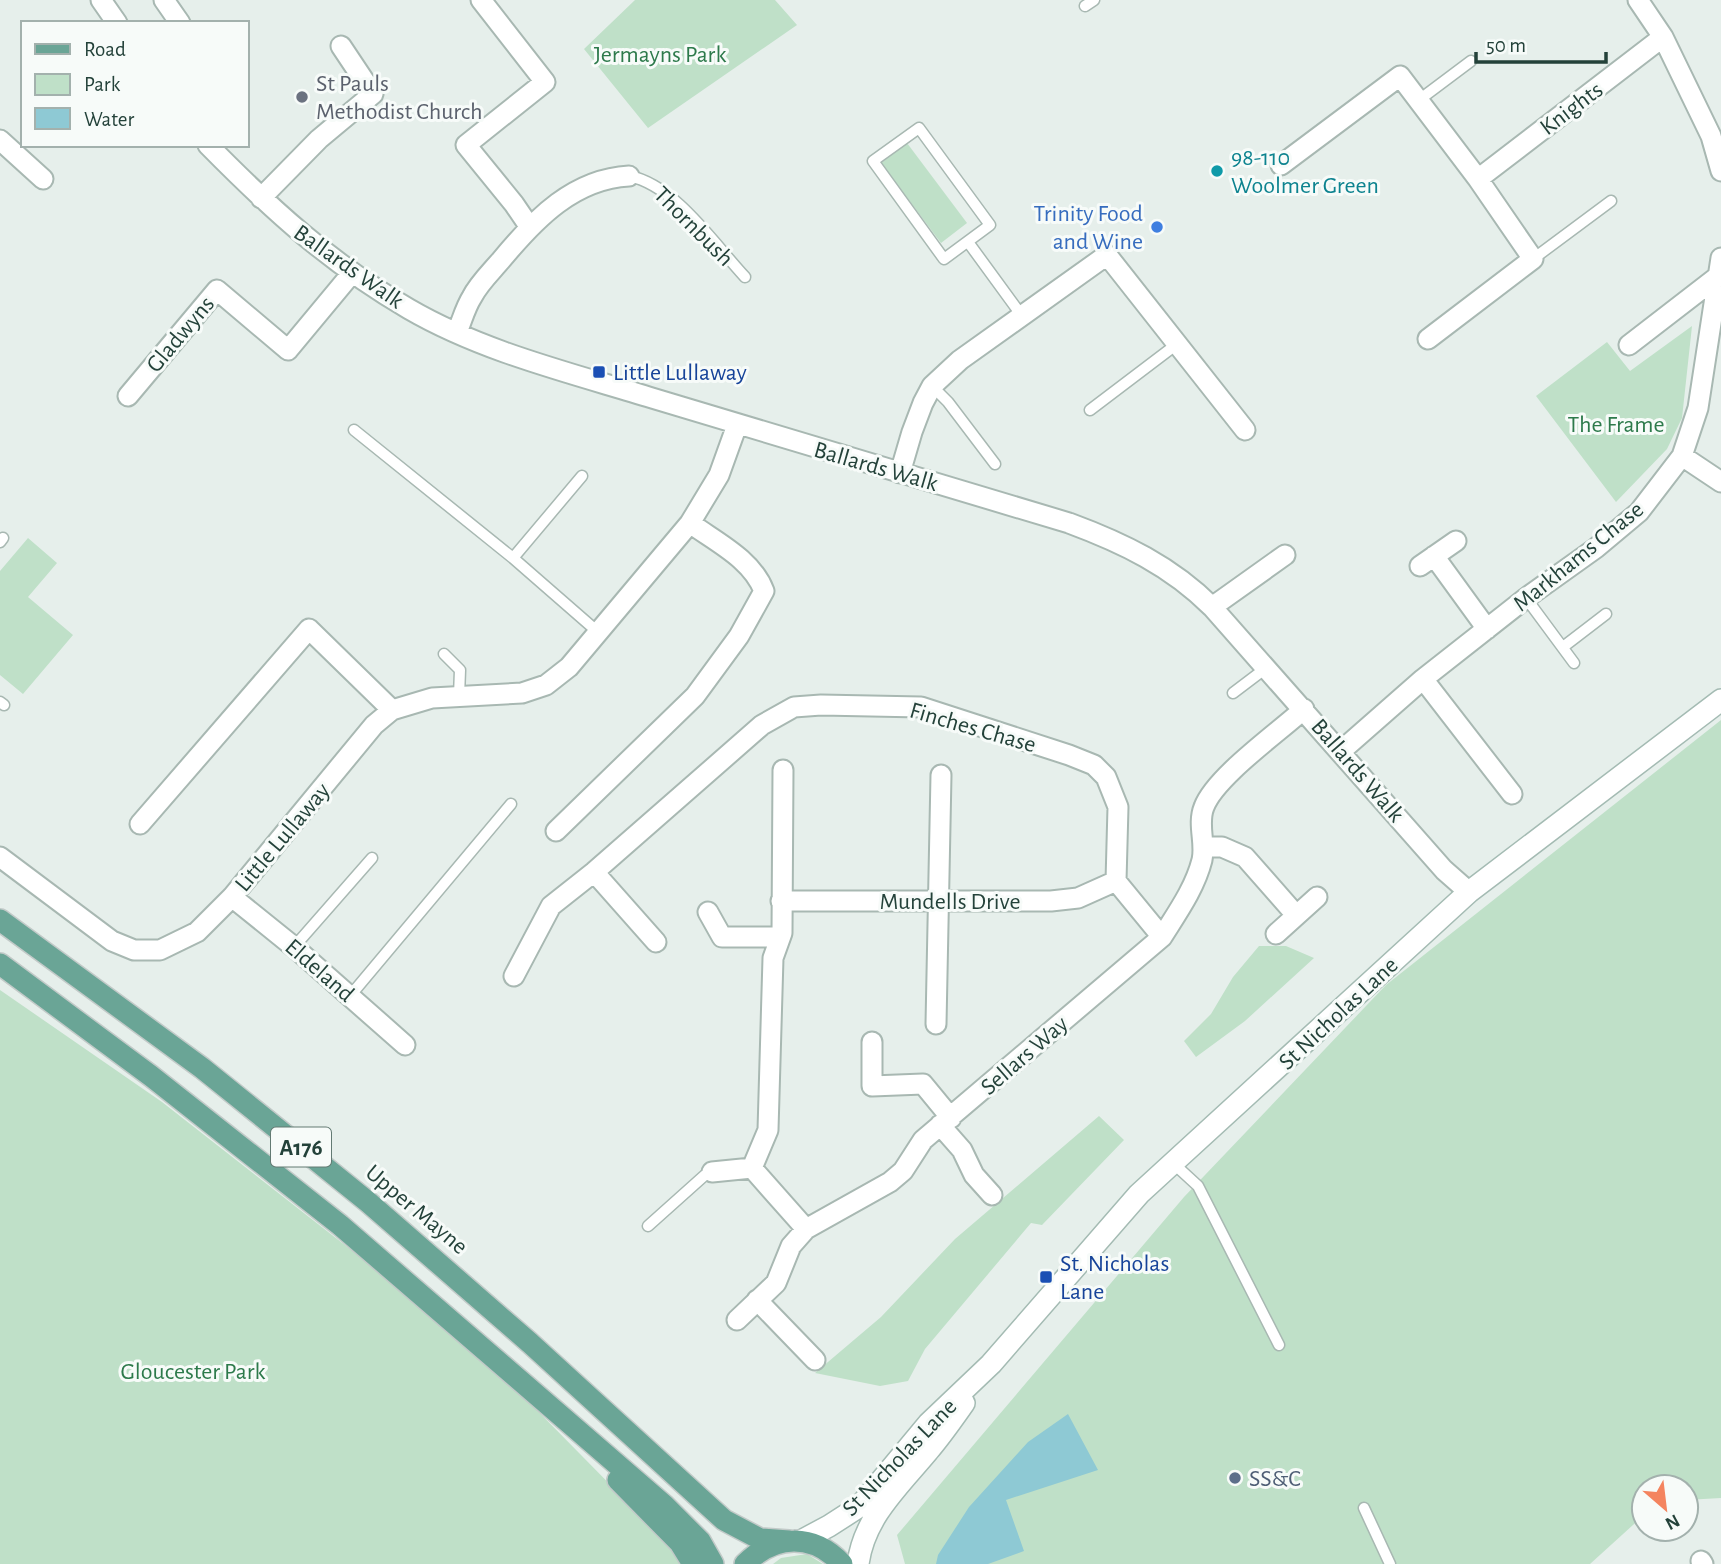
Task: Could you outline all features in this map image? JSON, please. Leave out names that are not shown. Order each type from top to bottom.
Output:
[{"type":"main road","name":"St Nicholas Lane","points":[[795,1541],[829,1526],[860,1506],[929,1423],[991,1364],[1139,1194],[1469,892],[1721,700]]},
{"type":"main road","name":"Upper Mayne","points":[[0,920],[202,1068],[368,1202],[460,1280],[724,1520],[760,1539],[795,1541]]},
{"type":"main road","name":"A176","points":[[0,964],[152,1076],[340,1225],[685,1524],[700,1541],[713,1564]]},
{"type":"main road","name":"St Nicholas Lane","points":[[858,1564],[864,1537],[880,1507],[948,1427],[991,1364]]},
{"type":"main road","points":[[582,1434],[617,1480],[680,1543],[693,1564]]},
{"type":"main road","points":[[745,1564],[767,1548],[795,1541]]},
{"type":"main road","name":"A176","points":[[795,1541],[822,1547],[842,1564]]},
{"type":"street","points":[[101,0],[116,21]]},
{"type":"street","points":[[164,0],[179,21]]},
{"type":"street","points":[[481,0],[545,82],[464,147],[514,204],[529,226]]},
{"type":"street","points":[[1638,0],[1663,37],[1716,134],[1721,172]]},
{"type":"street","name":"Knights","points":[[1478,178],[1663,37]]},
{"type":"street","points":[[261,198],[319,138],[373,94],[341,46]]},
{"type":"street","points":[[1281,165],[1401,76],[1478,178],[1533,259],[1428,339]]},
{"type":"street","points":[[0,141],[43,179]]},
{"type":"street","name":"Ballards Walk","points":[[210,147],[303,237],[352,274],[411,310],[457,332],[559,372],[651,397],[1069,523],[1116,540],[1166,569],[1198,592],[1444,870],[1469,892]]},
{"type":"street","name":"Thornbush","points":[[457,332],[471,298],[529,226],[556,203],[594,182],[629,176]]},
{"type":"street","points":[[900,473],[912,432],[932,386],[960,360],[1107,255],[1245,430]]},
{"type":"street","points":[[1629,345],[1719,267]]},
{"type":"street","name":"Markhams Chase","points":[[1341,751],[1423,679],[1526,598],[1596,548],[1639,512],[1682,456],[1698,408],[1719,267]]},
{"type":"street","name":"Gladwyns","points":[[128,396],[217,290],[288,350],[352,274]]},
{"type":"street","name":"Little Lullaway","points":[[0,857],[112,941],[134,950],[160,950],[197,932],[232,897],[374,725],[392,710],[432,698],[522,693],[546,685],[569,667],[690,523],[719,475],[737,425]]},
{"type":"street","points":[[1682,456],[1721,482]]},
{"type":"street","points":[[556,831],[695,696],[739,636],[764,591],[760,579],[748,565],[690,523]]},
{"type":"street","points":[[1456,541],[1427,561],[1487,629]]},
{"type":"street","points":[[1212,607],[1285,555]]},
{"type":"street","points":[[140,824],[309,629],[392,710]]},
{"type":"street","points":[[1423,679],[1513,794]]},
{"type":"street","name":"Finches Chase","points":[[514,976],[551,906],[594,872],[762,725],[794,707],[921,707],[1094,765],[1106,777],[1118,807],[1116,881]]},
{"type":"street","name":"Sellars Way","points":[[737,1320],[776,1283],[791,1246],[806,1229],[890,1182],[903,1171],[923,1140],[1162,937],[1194,883],[1202,860],[1201,817],[1204,805],[1214,791],[1304,709]]},
{"type":"street","points":[[751,1168],[768,1130],[773,958],[780,937],[783,770]]},
{"type":"street","points":[[936,1024],[941,775]]},
{"type":"street","points":[[1203,847],[1222,847],[1245,857],[1296,915]]},
{"type":"street","points":[[594,872],[656,942]]},
{"type":"street","points":[[1116,881],[1162,937]]},
{"type":"street","name":"Mundells Drive","points":[[781,901],[1051,901],[1078,898],[1116,881]]},
{"type":"street","name":"Eldeland","points":[[232,897],[294,947],[405,1045]]},
{"type":"street","points":[[1276,934],[1317,897]]},
{"type":"street","points":[[708,912],[722,937],[780,937]]},
{"type":"street","points":[[872,1042],[872,1086],[923,1084],[974,1175],[992,1195]]},
{"type":"street","points":[[712,1172],[751,1168]]},
{"type":"street","points":[[751,1168],[806,1229]]},
{"type":"street","points":[[757,1300],[815,1360]]},
{"type":"lane","points":[[1419,100],[1471,61]]},
{"type":"lane","points":[[919,128],[990,225],[968,242],[944,259],[873,161],[919,128]]},
{"type":"lane","name":"Thornbush","points":[[629,176],[645,179],[674,199],[746,277]]},
{"type":"lane","points":[[1533,259],[1611,201]]},
{"type":"lane","points":[[968,242],[1022,316]]},
{"type":"lane","points":[[1090,410],[1177,344]]},
{"type":"lane","points":[[932,386],[948,402],[995,464]]},
{"type":"lane","points":[[354,430],[513,558],[598,633]]},
{"type":"lane","points":[[513,558],[582,475]]},
{"type":"lane","points":[[1526,598],[1574,663]]},
{"type":"lane","points":[[1563,647],[1606,614]]},
{"type":"lane","points":[[444,653],[460,670],[459,696]]},
{"type":"lane","points":[[1233,693],[1267,667]]},
{"type":"lane","points":[[350,996],[511,804]]},
{"type":"lane","points":[[294,947],[372,858]]},
{"type":"lane","points":[[1173,1163],[1198,1186],[1279,1345]]},
{"type":"lane","points":[[648,1226],[705,1175],[712,1172]]},
{"type":"lane","points":[[1364,1508],[1390,1564]]},
{"type":"green space","name":"Jermayns Park","points":[[635,0],[775,0],[797,25],[648,128],[584,49]]},
{"type":"green space","points":[[907,143],[967,223],[941,243],[881,163]]},
{"type":"green space","name":"The Frame","points":[[1692,326],[1682,418],[1667,449],[1616,502],[1536,396],[1607,342],[1630,371]]},
{"type":"green space","points":[[28,538],[57,563],[28,597],[73,635],[23,694],[0,675],[0,571]]},
{"type":"green space","points":[[1721,720],[1721,1498],[1700,1499],[1700,1473],[1630,1473],[1630,1528],[1590,1564],[905,1564],[897,1535],[1184,1197],[1386,985]]},
{"type":"green space","points":[[1259,946],[1286,946],[1314,958],[1245,1021],[1196,1057],[1184,1041],[1211,1014],[1233,977]]},
{"type":"green space","name":"Gloucester Park","points":[[0,990],[162,1102],[364,1260],[518,1391],[674,1546],[683,1564],[0,1564]]},
{"type":"green space","points":[[1099,1116],[1124,1140],[1042,1225],[1031,1223],[925,1349],[908,1381],[880,1386],[815,1373],[881,1317],[955,1239]]},
{"type":"green space","points":[[807,1554],[823,1564],[773,1564],[781,1558]]},
{"type":"water","points":[[1068,1414],[1098,1470],[1006,1500],[1024,1551],[988,1564],[936,1564],[938,1555],[969,1507],[1028,1442]]},
{"type":"place","name":"St Pauls Methodist Church","points":[[302,97]]},
{"type":"place","name":"98-110 Woolmer Green","points":[[1217,171]]},
{"type":"place","name":"Trinity Food and Wine","points":[[1157,227]]},
{"type":"place","name":"Little Lullaway","points":[[599,372]]},
{"type":"place","name":"St. Nicholas Lane","points":[[1046,1277]]},
{"type":"place","name":"SS&C","points":[[1235,1478]]}]
